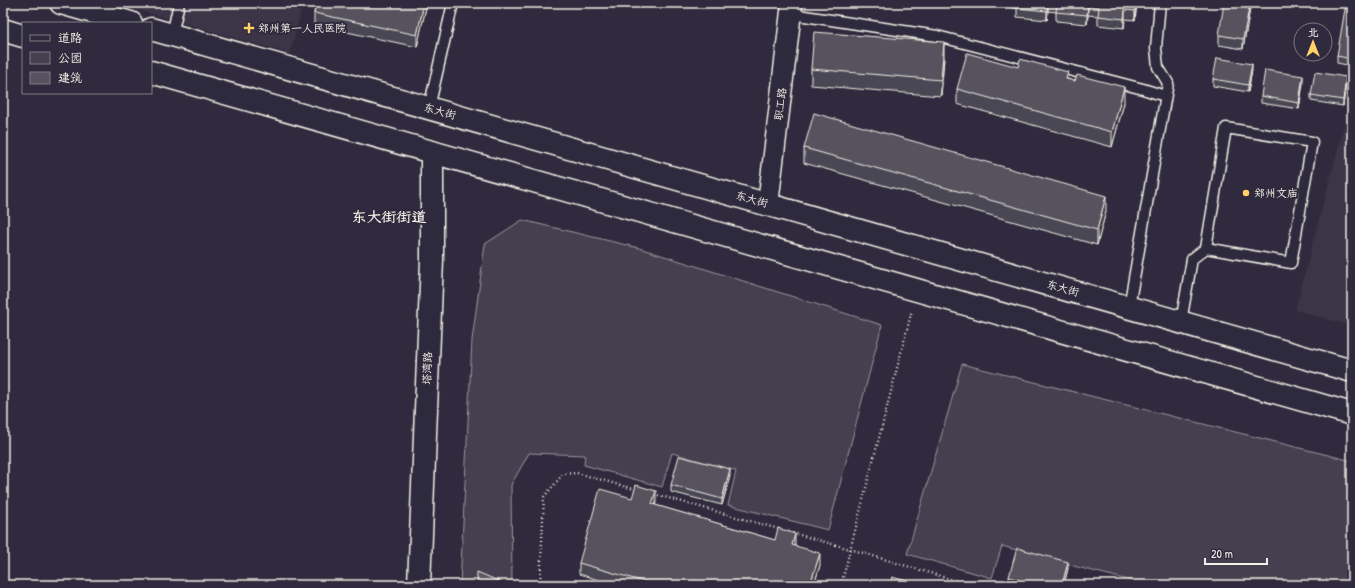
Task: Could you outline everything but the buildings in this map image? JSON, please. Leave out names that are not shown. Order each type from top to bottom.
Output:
[{"type":"main road","points":[[61,3],[128,22]]},
{"type":"main road","name":"东大街","points":[[152,29],[1352,371]]},
{"type":"main road","points":[[3,30],[22,36]]},
{"type":"main road","points":[[152,72],[1352,414]]},
{"type":"main road","name":"塔湾路","points":[[419,585],[432,260],[432,152]]},
{"type":"street","name":"职工路","points":[[768,204],[791,9]]},
{"type":"lane","points":[[172,35],[179,3]]},
{"type":"lane","points":[[429,108],[453,3]]},
{"type":"lane","points":[[1129,307],[1168,83],[1158,66],[1156,48],[1160,3]]},
{"type":"lane","points":[[791,9],[937,36],[1165,96]]},
{"type":"lane","points":[[1182,322],[1192,258],[1206,248],[1226,128],[1312,142],[1291,263],[1206,248]]},
{"type":"path","points":[[841,585],[917,290]]},
{"type":"path","points":[[540,585],[544,497],[563,474],[577,473],[638,490]]},
{"type":"path","points":[[653,494],[850,549],[970,585]]},
{"type":"shaded area","name":"郑州第一人民医院","points":[[114,3],[303,3],[290,54]]},
{"type":"shaded area","points":[[1352,91],[1352,326],[1295,310]]},
{"type":"green space","points":[[522,220],[639,248],[882,325],[828,530],[728,505],[736,471],[672,453],[662,487],[584,465],[585,455],[529,453],[511,485],[512,585],[460,585],[472,340],[485,244]]},
{"type":"green space","points":[[962,364],[1352,461],[1352,585],[1148,585],[1002,546],[992,578],[907,554]]},
{"type":"place","name":"郑州第一人民医院","points":[[249,28]]},
{"type":"place","name":"郑州文庙","points":[[1246,193]]},
{"type":"district","name":"东大街街道","points":[[389,217]]}]
